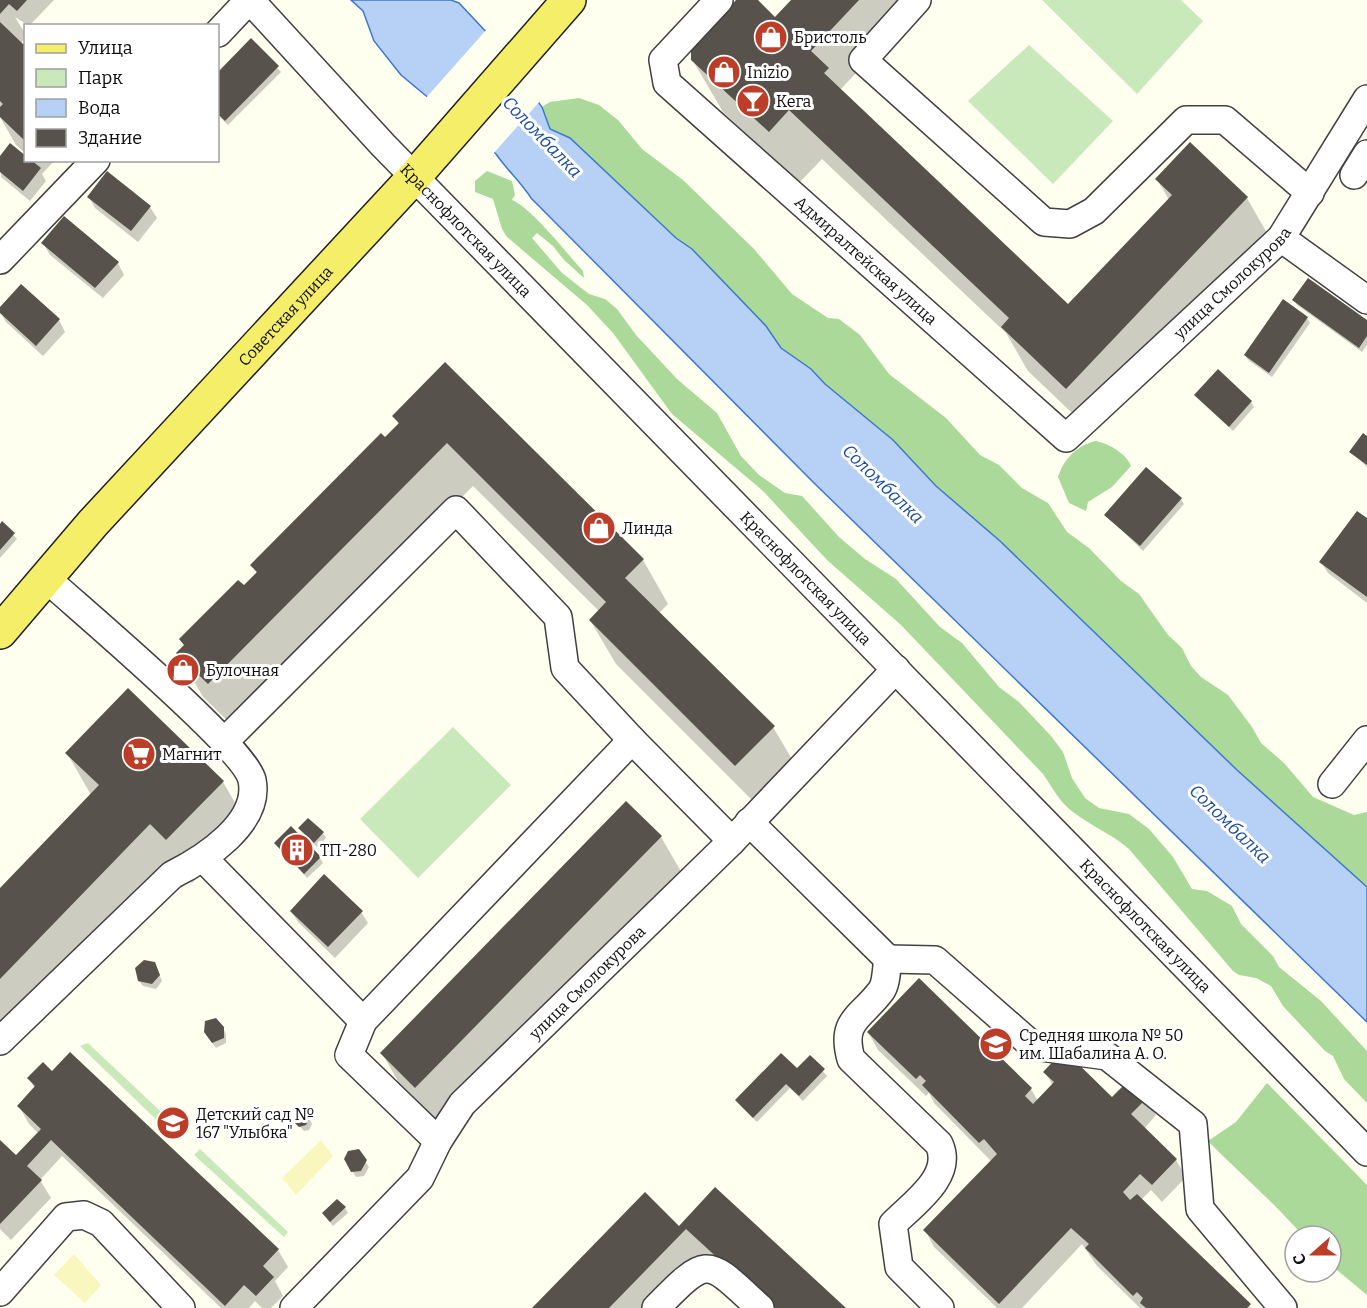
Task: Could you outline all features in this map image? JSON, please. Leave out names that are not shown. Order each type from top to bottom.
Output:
[{"type":"main road","name":"Советская улица","points":[[0,632],[93,523],[423,166],[569,0]]},
{"type":"street","points":[[219,32],[250,0]]},
{"type":"street","name":"Краснофлотская улица","points":[[250,0],[423,166],[896,669],[1367,1152]]},
{"type":"street","name":"Адмиралтейская улица","points":[[719,0],[663,60],[667,83],[1065,438]]},
{"type":"street","points":[[917,0],[863,60],[1044,222],[1070,224],[1094,211],[1186,120],[1225,120],[1310,194]]},
{"type":"street","name":"улица Смолокурова","points":[[1065,438],[1281,238],[1367,99]]},
{"type":"street","points":[[0,260],[94,162]]},
{"type":"street","points":[[1281,238],[1367,300]]},
{"type":"street","points":[[225,741],[456,510],[558,617],[566,668],[632,740],[888,959],[935,960],[1033,1046],[1107,1056],[1192,1124],[1200,1209],[1282,1308]]},
{"type":"street","points":[[0,1041],[172,875],[204,859],[245,818],[252,798],[252,778],[225,741],[46,579]]},
{"type":"street","name":"улица Смолокурова","points":[[294,1308],[420,1178],[438,1141],[462,1104],[741,831],[896,669]]},
{"type":"street","points":[[438,1141],[349,1055],[363,1021],[632,740]]},
{"type":"street","points":[[1332,784],[1367,740]]},
{"type":"street","points":[[204,859],[363,1021]]},
{"type":"street","points":[[888,959],[883,989],[849,1025],[846,1042],[851,1059],[939,1144],[945,1156],[940,1175],[893,1224],[899,1267],[940,1308]]},
{"type":"street","points":[[0,1292],[66,1217],[84,1215],[101,1223],[181,1308]]},
{"type":"street","points":[[656,1308],[691,1273],[705,1268],[720,1271],[760,1308]]},
{"type":"green space","points":[[1042,0],[1181,0],[1203,21],[1137,94]]},
{"type":"green space","points":[[1029,45],[1113,121],[1053,184],[968,101]]},
{"type":"green space","points":[[579,98],[599,105],[618,120],[642,149],[683,180],[754,249],[792,294],[828,318],[839,319],[860,335],[889,374],[946,418],[980,455],[999,465],[1022,488],[1048,503],[1067,532],[1089,548],[1121,581],[1139,594],[1168,635],[1182,648],[1191,666],[1201,677],[1228,695],[1261,743],[1284,763],[1313,797],[1354,815],[1367,812],[1367,887],[1237,770],[1000,541],[936,486],[893,440],[825,384],[811,369],[781,348],[766,326],[692,249],[676,238],[570,138],[550,129],[542,107],[550,102]]},
{"type":"green space","points":[[487,171],[512,181],[515,195],[512,200],[530,212],[583,271],[584,278],[537,233],[532,238],[562,273],[589,294],[605,299],[617,309],[636,335],[677,379],[717,413],[741,456],[759,475],[785,493],[802,496],[839,537],[865,559],[896,579],[940,627],[962,643],[999,687],[1019,702],[1063,752],[1072,778],[1085,798],[1099,808],[1129,814],[1149,829],[1173,857],[1192,889],[1207,891],[1232,906],[1241,924],[1273,956],[1279,967],[1321,1001],[1367,1051],[1367,1103],[1344,1079],[1333,1056],[1325,1051],[1283,1006],[1271,986],[1256,978],[1239,975],[1233,971],[1129,849],[1068,808],[1043,774],[901,625],[827,560],[763,491],[672,414],[613,333],[587,305],[507,237],[502,229],[493,199],[475,192],[475,181]]},
{"type":"green space","points":[[1096,441],[1116,450],[1129,461],[1131,466],[1112,487],[1088,502],[1086,511],[1069,503],[1058,477],[1064,464],[1077,449]]},
{"type":"green space","points":[[453,727],[511,785],[418,878],[360,819]]},
{"type":"green space","points":[[88,1043],[175,1125],[169,1132],[80,1046]]},
{"type":"green space","points":[[1267,1083],[1367,1185],[1367,1295],[1343,1275],[1343,1224],[1292,1224],[1208,1141],[1236,1122]]},
{"type":"green space","points":[[200,1149],[288,1232],[284,1237],[194,1155]]},
{"type":"sand","points":[[321,1140],[333,1156],[296,1195],[282,1178]]},
{"type":"sand","points":[[74,1254],[101,1285],[85,1303],[54,1275]]},
{"type":"water","name":"Соломбалка","points":[[351,0],[451,0],[459,3],[490,36],[542,107],[550,129],[570,138],[676,238],[692,249],[766,326],[781,348],[811,369],[825,384],[893,440],[936,486],[1000,541],[1237,770],[1367,887],[1367,1022],[812,481],[531,198],[496,154],[401,75],[374,41],[363,11]]},
{"type":"pier","points":[[487,29],[541,100],[492,155],[425,99]]},
{"type":"building","points":[[0,0],[27,0],[17,11],[9,4],[0,14]]},
{"type":"building","points":[[736,0],[758,0],[775,17],[791,0],[859,0],[811,51],[829,68],[824,73],[1068,304],[1172,195],[1155,179],[1190,142],[1248,197],[1066,389],[1001,327],[1009,318],[789,110],[769,132],[691,60],[691,48]]},
{"type":"building","points":[[0,22],[24,43],[24,140],[0,117],[0,107],[3,104],[0,101]]},
{"type":"building","points":[[251,38],[279,66],[225,121],[219,115],[219,71]]},
{"type":"building","points":[[10,143],[24,154],[24,162],[34,162],[41,168],[23,191],[0,172],[0,156]]},
{"type":"building","points":[[107,171],[151,206],[131,231],[87,197]]},
{"type":"building","points":[[64,216],[119,262],[95,288],[41,243]]},
{"type":"building","points":[[1308,278],[1367,320],[1367,336],[1359,348],[1292,300]]},
{"type":"building","points":[[21,284],[60,319],[36,346],[0,313],[0,307]]},
{"type":"building","points":[[1283,299],[1308,317],[1269,373],[1244,355]]},
{"type":"building","points":[[445,362],[644,559],[625,578],[775,726],[735,766],[589,620],[606,602],[447,443],[208,684],[176,653],[184,645],[179,639],[238,580],[244,585],[257,572],[250,565],[381,433],[385,437],[399,423],[392,416]]},
{"type":"building","points":[[1218,369],[1252,401],[1229,427],[1194,395]]},
{"type":"building","points":[[1363,433],[1367,436],[1367,465],[1349,452]]},
{"type":"building","points":[[1146,467],[1182,498],[1140,546],[1104,515]]},
{"type":"building","points":[[1357,511],[1367,518],[1367,597],[1319,562]]},
{"type":"building","points":[[2,521],[15,533],[0,550],[0,524]]},
{"type":"building","points":[[128,688],[224,781],[166,840],[150,824],[0,979],[0,888],[99,785],[65,753]]},
{"type":"building","points":[[626,801],[662,836],[415,1088],[380,1053]]},
{"type":"building","points":[[308,818],[324,832],[314,843],[298,828]]},
{"type":"building","name":"ТП-280","points":[[291,826],[321,857],[304,874],[274,843]]},
{"type":"building","points":[[324,874],[363,911],[328,947],[290,911]]},
{"type":"building","points":[[144,960],[155,962],[160,975],[152,984],[138,981],[135,968]]},
{"type":"building","points":[[919,978],[1032,1088],[1025,1096],[1033,1104],[1054,1082],[1043,1072],[1064,1050],[1112,1097],[1129,1080],[1148,1097],[1131,1114],[1177,1159],[1152,1185],[1140,1174],[1123,1192],[1130,1200],[1137,1194],[1251,1304],[1247,1308],[1146,1308],[1140,1303],[1143,1298],[1137,1292],[1133,1296],[1085,1248],[1089,1244],[1071,1228],[999,1304],[923,1230],[997,1154],[984,1139],[979,1143],[922,1085],[926,1081],[920,1075],[916,1079],[867,1032]]},
{"type":"building","points":[[216,1018],[224,1027],[224,1038],[212,1043],[204,1032],[205,1021]]},
{"type":"building","points":[[70,1052],[279,1249],[263,1266],[274,1277],[256,1296],[244,1285],[225,1306],[51,1140],[27,1166],[42,1180],[0,1224],[0,1140],[16,1155],[41,1129],[17,1106],[35,1086],[27,1078],[43,1062],[52,1071]]},
{"type":"building","points":[[781,1053],[797,1068],[810,1055],[825,1069],[799,1096],[786,1084],[753,1118],[735,1100]]},
{"type":"building","points":[[304,1109],[310,1117],[306,1125],[299,1127],[292,1120],[296,1113]]},
{"type":"building","points":[[359,1149],[367,1160],[361,1171],[351,1172],[344,1159],[348,1151]]},
{"type":"building","points":[[715,1187],[846,1308],[772,1308],[686,1229],[609,1308],[532,1308],[645,1192],[679,1226]]},
{"type":"building","points":[[337,1199],[346,1207],[330,1222],[322,1213]]},
{"type":"place","name":"Бристоль","points":[[771,37]]},
{"type":"place","name":"Inizio","points":[[724,72]]},
{"type":"place","name":"Кега","points":[[753,101]]},
{"type":"place","name":"Линда","points":[[599,528]]},
{"type":"place","name":"Булочная","points":[[183,670]]},
{"type":"place","name":"Магнит","points":[[139,754]]},
{"type":"place","name":"ТП-280","points":[[297,850]]},
{"type":"place","name":"Средняя школа № 50 им. Шабалина А. О.","points":[[996,1044]]},
{"type":"place","name":"Детский сад № 167 \"Улыбка\"","points":[[173,1123]]}]
